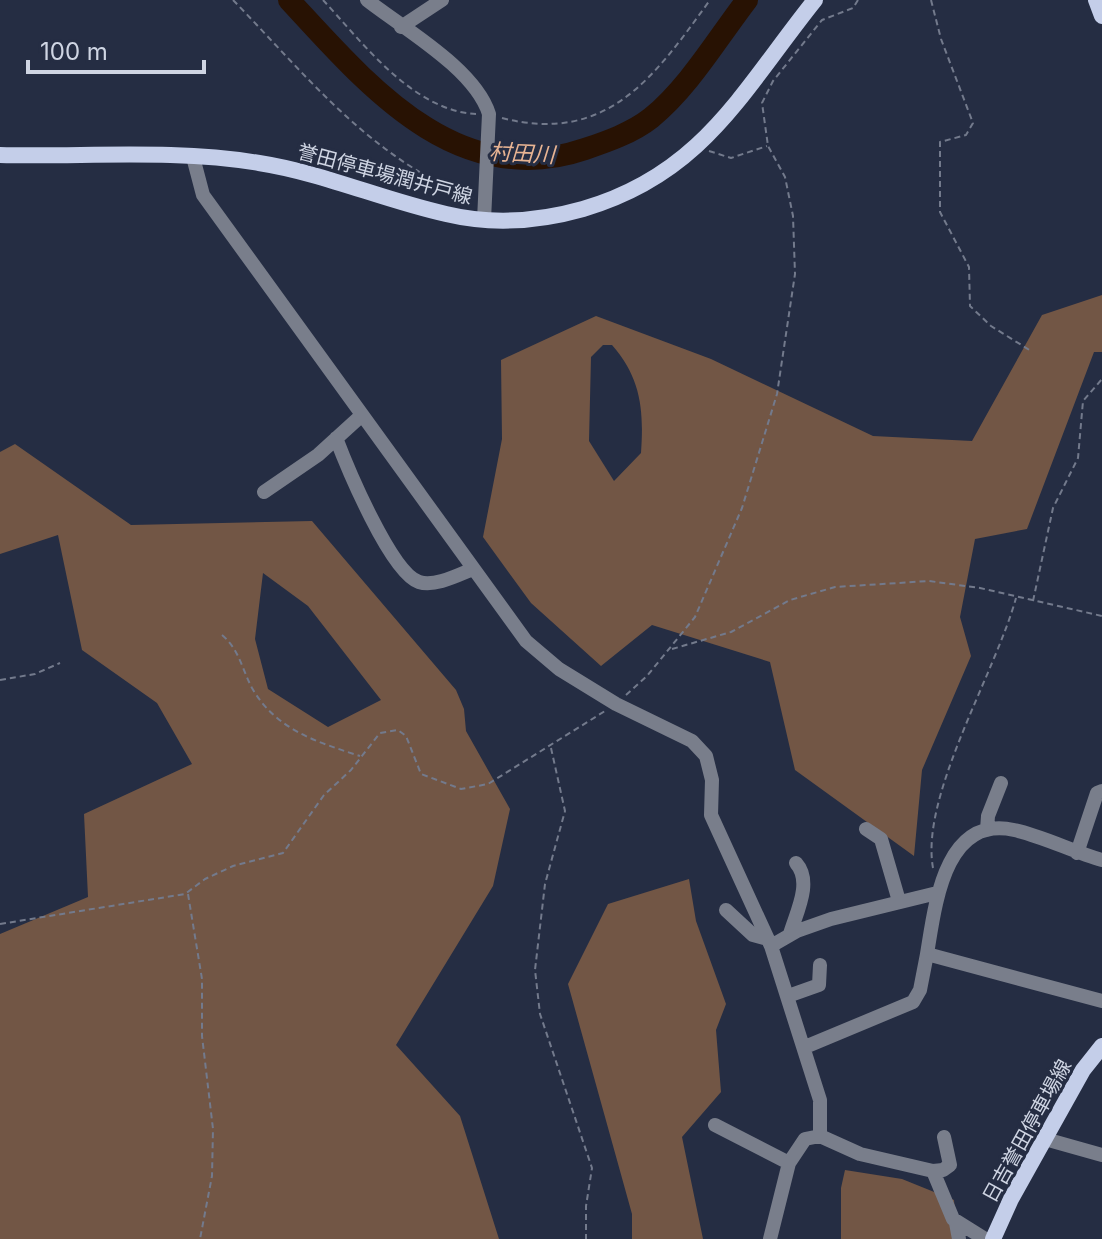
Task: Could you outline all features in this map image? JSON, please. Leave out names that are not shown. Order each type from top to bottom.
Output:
[{"type":"main road","name":"誉田停車場潤井戸線","points":[[0,155],[226,158],[289,169],[446,215],[484,220],[544,218],[612,200],[665,173],[726,117],[815,0]]},
{"type":"main road","points":[[1096,0],[1102,16]]},
{"type":"main road","name":"日吉誉田停車場線","points":[[993,1239],[1083,1070],[1102,1046]]},
{"type":"street","points":[[367,0],[474,84],[489,114],[481,197],[484,220]]},
{"type":"street","points":[[401,27],[442,0]]},
{"type":"street","points":[[193,157],[203,195],[526,641],[559,669],[616,704],[692,741],[706,756],[712,780],[711,815],[770,942],[822,1109],[820,1136]]},
{"type":"street","points":[[264,492],[288,479],[362,415]]},
{"type":"street","points":[[336,438],[375,527],[411,578],[427,583],[473,569]]},
{"type":"street","points":[[987,830],[988,816],[1001,783]]},
{"type":"street","points":[[1077,853],[1097,793],[1102,791]]},
{"type":"street","points":[[866,829],[881,839],[899,901]]},
{"type":"street","points":[[805,1047],[913,1002],[920,990],[937,893],[959,845],[987,830],[1018,831],[1102,860]]},
{"type":"street","points":[[790,934],[804,882],[803,871],[796,863]]},
{"type":"street","points":[[726,910],[753,935],[770,942],[899,901],[937,893]]},
{"type":"street","points":[[927,954],[1102,1001]]},
{"type":"street","points":[[788,996],[819,985],[820,965]]},
{"type":"street","points":[[715,1125],[789,1163]]},
{"type":"street","points":[[770,1239],[789,1163],[805,1139],[820,1136],[860,1154],[933,1171],[950,1165],[944,1137]]},
{"type":"street","points":[[1045,1139],[1102,1155]]},
{"type":"street","points":[[933,1171],[956,1223],[959,1239]]},
{"type":"street","points":[[956,1223],[985,1239]]},
{"type":"path","points":[[233,0],[375,144],[426,178],[481,197]]},
{"type":"path","points":[[323,0],[407,87],[468,113],[549,125],[576,121],[604,111],[659,70],[710,0]]},
{"type":"path","points":[[0,924],[188,893],[205,879],[233,866],[283,853],[324,795],[380,733],[398,730],[411,744],[421,774],[461,789],[488,784],[616,704],[647,676],[695,617],[742,508],[777,394],[795,274],[793,216],[785,177],[768,146],[762,103],[773,81],[822,20],[853,8],[858,0]]},
{"type":"path","points":[[931,0],[941,39],[973,123],[966,135],[940,142],[940,212],[969,267],[970,306],[991,326],[1031,351]]},
{"type":"path","points":[[699,145],[716,156],[731,158],[768,146]]},
{"type":"path","points":[[1033,601],[1053,508],[1078,458],[1083,401],[1102,379]]},
{"type":"path","points":[[668,650],[731,632],[790,600],[835,587],[929,581],[1102,616]]},
{"type":"path","points":[[937,893],[931,849],[936,807],[994,665],[1016,597]]},
{"type":"path","points":[[222,635],[233,644],[252,688],[275,717],[303,737],[360,756]]},
{"type":"path","points":[[0,680],[35,674],[60,663]]},
{"type":"path","points":[[551,747],[565,811],[545,884],[535,970],[540,1014],[592,1168],[586,1206],[586,1239]]},
{"type":"path","points":[[188,893],[202,979],[202,1036],[213,1129],[212,1176],[200,1239]]},
{"type":"shaded area","points":[[1102,295],[1102,352],[1094,352],[1027,529],[975,539],[960,617],[971,656],[922,770],[914,856],[795,770],[770,662],[652,625],[601,666],[531,603],[483,537],[502,439],[501,360],[596,316],[711,359],[873,436],[972,441],[1042,315]],"holes":[[[603,345],[612,345],[635,382],[642,423],[641,453],[614,481],[589,441],[591,357]]]},
{"type":"shaded area","points":[[15,444],[131,525],[312,521],[456,690],[464,709],[466,731],[510,809],[493,886],[396,1045],[460,1116],[499,1239],[0,1239],[0,934],[88,897],[84,814],[192,764],[157,703],[82,650],[58,535],[0,554],[0,452]],"holes":[[[263,573],[308,606],[381,700],[328,727],[268,689],[255,639]]]},
{"type":"shaded area","points":[[689,879],[696,921],[726,1004],[716,1030],[721,1092],[682,1137],[703,1239],[632,1239],[632,1214],[568,984],[608,904]]},
{"type":"shaded area","points":[[845,1170],[902,1179],[954,1200],[957,1239],[841,1239],[841,1188]]},
{"type":"waterway","name":"村田川","points":[[289,0],[382,95],[418,122],[455,143],[495,156],[538,159],[602,143],[627,133],[651,118],[690,77],[747,0]]}]
